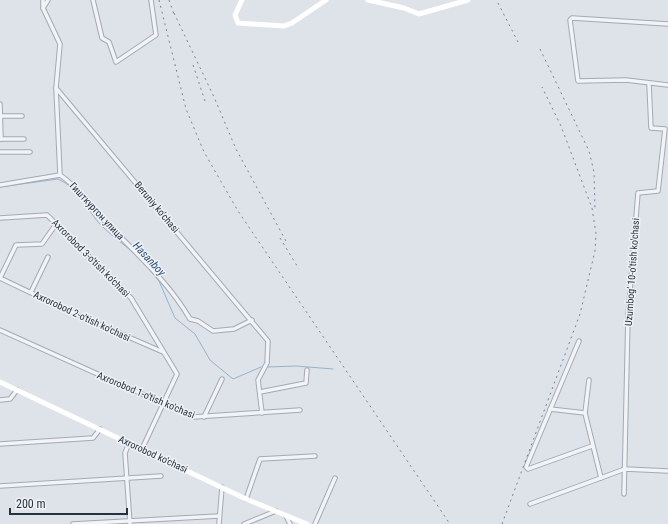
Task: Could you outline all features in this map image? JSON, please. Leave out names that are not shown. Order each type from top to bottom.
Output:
[{"type":"street","points":[[42,0],[43,8],[60,44],[56,88]]},
{"type":"street","points":[[43,8],[48,0]]},
{"type":"street","points":[[93,0],[102,38],[109,42],[116,62],[156,36],[151,0]]},
{"type":"street","points":[[242,0],[235,18],[240,24],[282,26],[292,23],[326,0]]},
{"type":"street","points":[[368,0],[404,8],[421,14],[468,0]]},
{"type":"street","points":[[668,24],[571,18],[577,80],[580,82],[626,80],[649,84],[668,85]]},
{"type":"street","name":"Uzumbog' 10-o'tish ko'chasi","points":[[624,494],[628,316],[638,193],[658,191],[665,129],[651,128],[649,84]]},
{"type":"street","name":"Гишткургон улица","points":[[56,88],[60,174],[72,182],[96,213],[161,278],[180,301],[190,319],[198,321],[213,331],[234,329],[252,320]]},
{"type":"street","name":"Beruniy ko'chasi","points":[[56,88],[268,340],[267,363],[258,380],[262,413]]},
{"type":"street","points":[[0,104],[1,139],[24,139]]},
{"type":"street","points":[[0,116],[22,116]]},
{"type":"street","points":[[0,152],[30,152]]},
{"type":"street","points":[[0,185],[60,174]]},
{"type":"street","name":"Axrorobod 3-o'tish ko'chasi","points":[[0,218],[47,215],[131,298],[177,374],[142,450]]},
{"type":"street","points":[[0,283],[16,245],[42,244],[56,224]]},
{"type":"street","points":[[31,292],[48,257]]},
{"type":"street","name":"Axrorobod 2-o'tish ko'chasi","points":[[1,278],[164,353]]},
{"type":"street","name":"Axrorobod 1-o'tish ko'chasi","points":[[0,330],[193,417],[300,410]]},
{"type":"street","points":[[579,341],[526,468],[592,446]]},
{"type":"street","points":[[260,392],[306,383],[307,370]]},
{"type":"street","points":[[204,417],[222,379]]},
{"type":"street","points":[[589,380],[585,413],[601,478]]},
{"type":"street","name":"Axrorobod ko'chasi","points":[[0,382],[246,499],[307,524]]},
{"type":"street","points":[[0,400],[10,399],[17,390]]},
{"type":"street","points":[[550,409],[585,413]]},
{"type":"street","points":[[0,444],[93,438],[96,437],[100,429]]},
{"type":"street","points":[[129,443],[125,453],[130,523]]},
{"type":"street","points":[[246,499],[260,459],[315,456]]},
{"type":"street","points":[[530,504],[624,469],[668,471]]},
{"type":"street","points":[[0,486],[161,476]]},
{"type":"street","points":[[315,524],[335,478]]},
{"type":"street","points":[[218,524],[222,487]]},
{"type":"street","points":[[244,524],[276,511]]},
{"type":"street","points":[[286,515],[290,524]]},
{"type":"street","points":[[73,524],[130,523],[219,516]]},
{"type":"waterway","name":"Hasanboy","points":[[0,187],[58,179],[71,187],[98,222],[134,253]]},
{"type":"waterway","name":"Hasanboy","points":[[150,270],[159,281],[175,318],[195,334],[210,360],[233,379],[261,367]]},
{"type":"waterway","name":"Hasanboy","points":[[268,367],[296,366],[333,369]]},
{"type":"railway","points":[[159,0],[186,109],[204,152],[238,211],[450,524]]},
{"type":"railway","points":[[169,0],[175,17]]},
{"type":"railway","points":[[498,3],[518,42]]},
{"type":"railway","points":[[174,13],[214,97],[236,149],[287,243]]},
{"type":"railway","points":[[540,49],[589,151],[594,172],[595,210]]},
{"type":"railway","points":[[193,65],[206,104]]},
{"type":"railway","points":[[502,524],[580,314],[595,251],[596,234],[592,208],[561,126],[542,87]]},
{"type":"railway","points":[[280,238],[299,269]]}]
